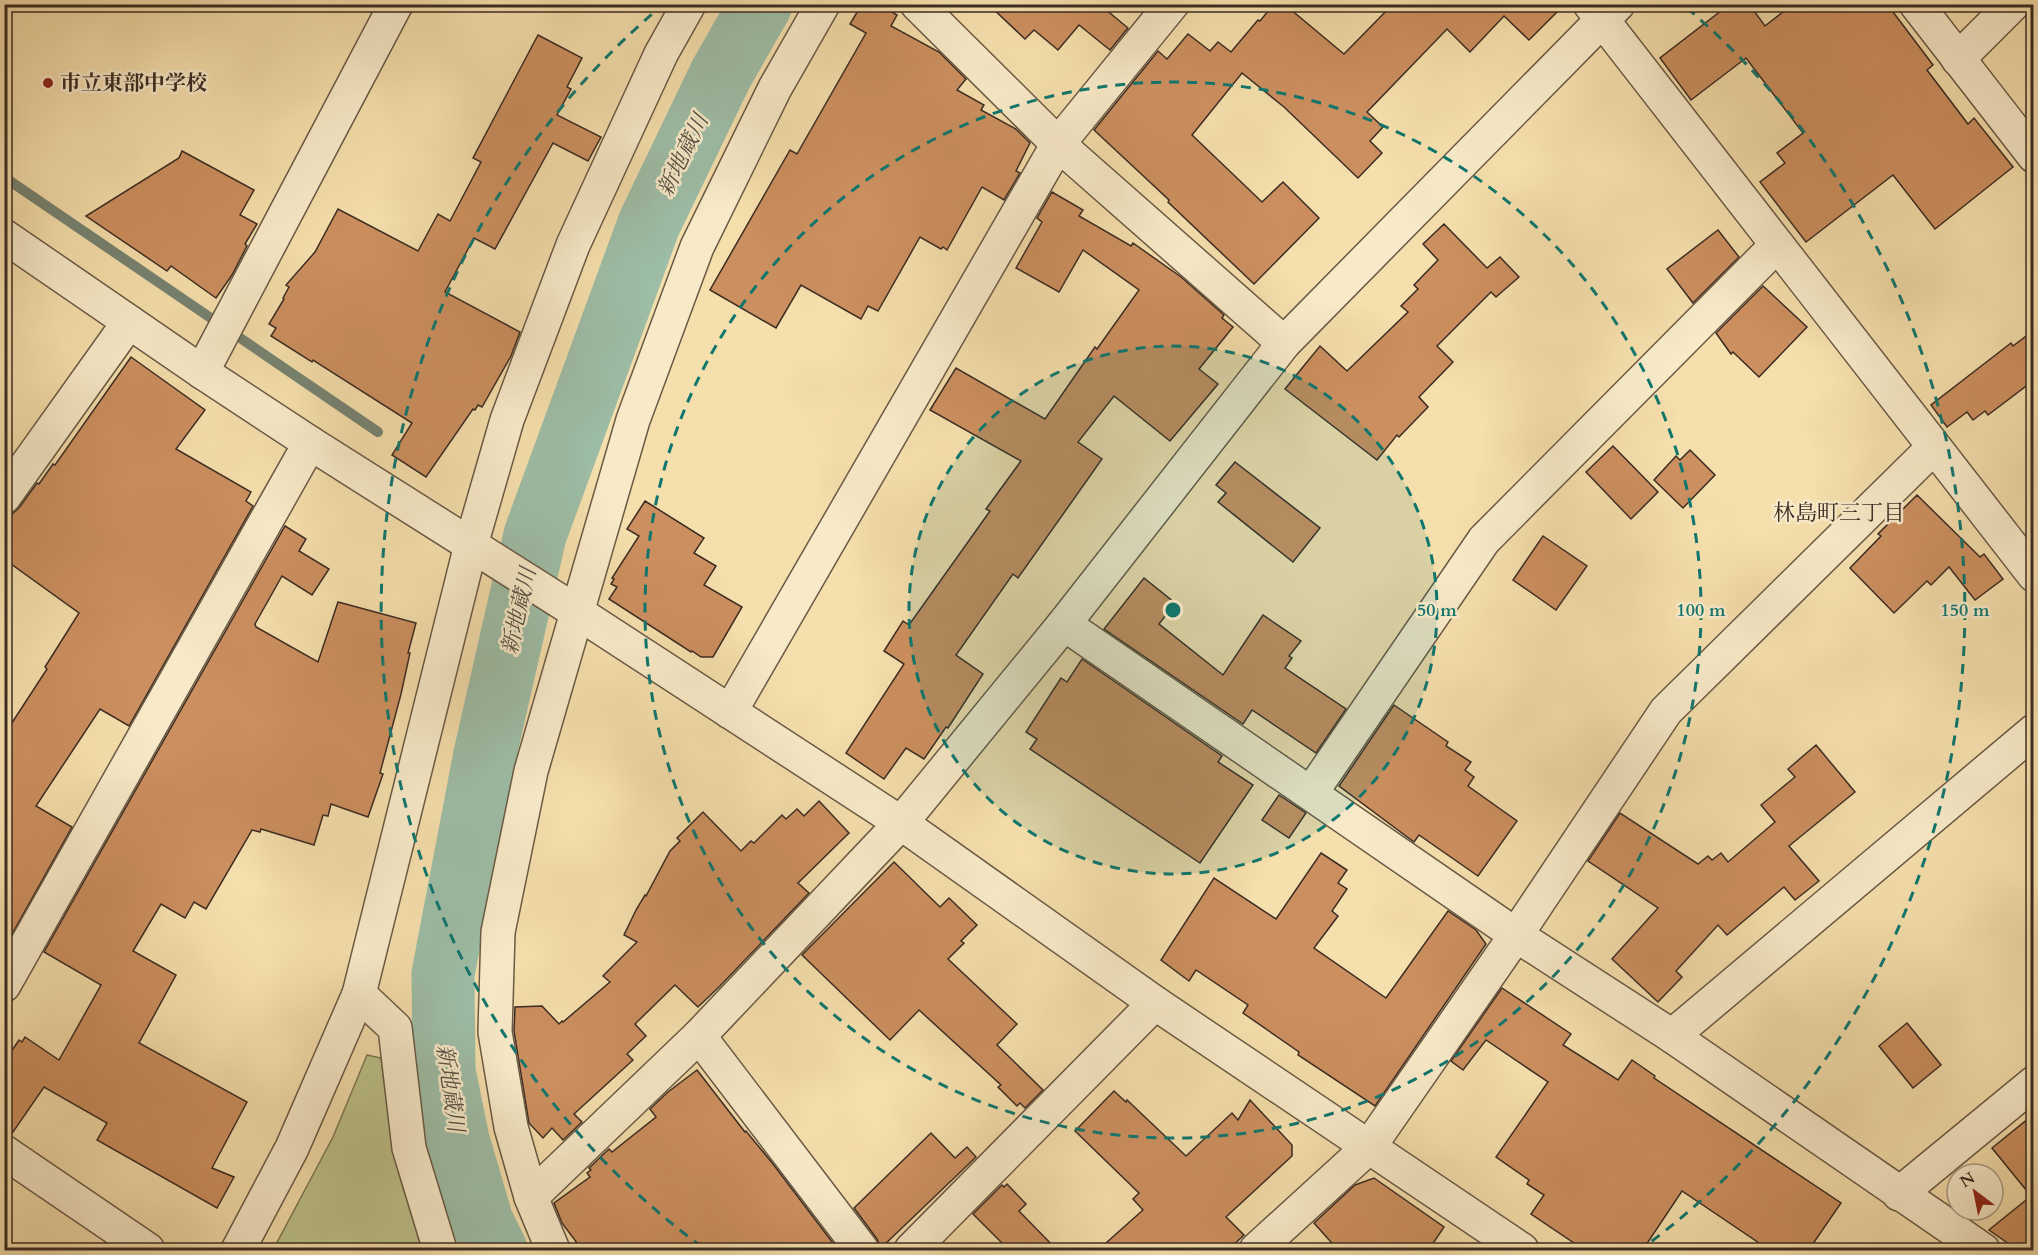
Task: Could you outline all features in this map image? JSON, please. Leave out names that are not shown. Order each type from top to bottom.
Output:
[{"type":"street","points":[[202,372],[396,4]]},
{"type":"street","points":[[238,1251],[292,1148],[359,994],[484,553],[507,420],[573,245],[661,54],[689,4]]},
{"type":"street","points":[[553,1251],[531,1197],[511,1127],[495,1032],[498,932],[531,771],[567,605],[697,248],[775,88],[823,4]]},
{"type":"street","points":[[917,4],[1058,144],[1284,343]]},
{"type":"street","points":[[730,712],[1058,144],[1172,4]]},
{"type":"street","points":[[1916,4],[2034,156]]},
{"type":"street","points":[[1958,59],[2013,4]]},
{"type":"street","points":[[531,1197],[699,1036],[901,823],[1064,624],[1284,343],[1603,10],[1777,245],[2034,575]]},
{"type":"street","points":[[4,236],[310,443],[567,605],[901,823],[1155,1003],[1521,1251]]},
{"type":"street","points":[[1311,793],[1484,540],[1777,245]]},
{"type":"street","points":[[4,497],[129,322]]},
{"type":"street","points":[[4,985],[310,443]]},
{"type":"street","points":[[1256,1251],[1369,1147],[1516,935],[1666,711],[1934,447]]},
{"type":"street","points":[[1064,624],[1516,935],[1672,1036],[1983,1251]]},
{"type":"street","points":[[1672,1036],[2034,731]]},
{"type":"street","points":[[359,994],[395,1028],[409,1148],[440,1251]]},
{"type":"street","points":[[910,1251],[1155,1003]]},
{"type":"street","points":[[699,1036],[862,1251]]},
{"type":"street","points":[[1899,1194],[2034,1083]]},
{"type":"street","points":[[4,1152],[148,1251]]},
{"type":"green space","points":[[367,1055],[381,1058],[389,1119],[402,1177],[425,1250],[273,1250],[333,1137]]},
{"type":"building","points":[[862,4],[879,4],[897,15],[891,26],[939,52],[966,79],[957,90],[984,105],[981,110],[1016,129],[1030,143],[1016,171],[1020,173],[1004,200],[982,187],[947,250],[920,237],[878,311],[868,306],[861,319],[801,285],[776,328],[710,290],[790,150],[797,154],[866,33],[850,24]]},
{"type":"building","points":[[988,4],[1099,4],[1128,28],[1110,50],[1079,25],[1058,50],[1034,30],[1025,39]]},
{"type":"building","points":[[1274,4],[1284,4],[1344,54],[1393,4],[1565,4],[1529,40],[1504,16],[1470,52],[1447,29],[1367,112],[1383,127],[1370,141],[1382,153],[1358,178],[1284,107],[1242,73],[1192,135],[1262,202],[1283,182],[1319,218],[1254,284],[1094,130],[1158,51],[1167,59],[1188,34],[1210,51],[1218,42],[1231,52]]},
{"type":"building","points":[[1730,4],[1749,4],[1765,26],[1793,4],[1887,4],[1933,65],[1927,70],[1968,124],[1974,118],[2013,167],[1935,229],[1893,175],[1806,242],[1760,182],[1785,163],[1777,153],[1803,133],[1746,58],[1691,100],[1660,58]]},
{"type":"building","points":[[538,35],[582,58],[567,87],[571,89],[557,115],[601,137],[588,161],[553,143],[495,249],[474,238],[445,292],[520,332],[511,356],[482,407],[478,405],[475,410],[473,409],[426,477],[392,455],[412,423],[271,336],[276,328],[269,324],[284,299],[289,287],[286,285],[315,252],[338,209],[418,251],[438,214],[450,221],[481,162],[473,158]]},
{"type":"building","points":[[182,151],[254,190],[240,215],[257,224],[245,244],[247,246],[232,275],[216,298],[171,266],[167,271],[86,216],[179,158]]},
{"type":"building","points":[[1052,192],[1083,210],[1079,216],[1131,246],[1133,243],[1181,277],[1224,315],[1222,318],[1233,327],[1199,369],[1218,384],[1170,441],[1114,396],[1078,442],[1102,459],[1018,578],[1013,574],[956,655],[983,674],[948,728],[946,727],[924,759],[906,748],[884,779],[846,753],[904,664],[884,651],[903,621],[909,625],[990,511],[986,509],[1021,461],[930,410],[956,368],[1045,419],[1095,347],[1097,349],[1139,290],[1083,250],[1059,292],[1016,268],[1042,222],[1037,218]]},
{"type":"building","points":[[1444,224],[1487,268],[1500,257],[1519,277],[1496,297],[1491,292],[1437,346],[1453,362],[1419,397],[1428,407],[1399,437],[1397,435],[1377,460],[1285,389],[1320,346],[1347,371],[1408,312],[1401,306],[1418,289],[1414,285],[1438,260],[1423,244]]},
{"type":"building","points":[[1718,230],[1739,257],[1693,303],[1667,269]]},
{"type":"building","points":[[1763,286],[1807,327],[1759,377],[1733,352],[1731,354],[1716,333]]},
{"type":"building","points":[[2034,330],[2034,380],[1988,415],[1985,411],[1973,420],[1967,412],[1947,427],[1931,405],[2011,343],[2013,346]]},
{"type":"building","points":[[131,357],[205,410],[176,449],[251,492],[246,501],[253,506],[129,726],[100,709],[36,806],[72,827],[12,934],[4,929],[4,735],[47,669],[45,667],[79,613],[7,561],[11,556],[4,551],[4,515],[12,514],[19,508],[37,483],[39,484],[53,464],[55,465]]},
{"type":"building","points":[[1613,446],[1658,492],[1631,519],[1586,472]]},
{"type":"building","points":[[1690,450],[1715,475],[1683,508],[1654,480],[1676,456],[1680,460]]},
{"type":"building","points":[[1235,462],[1320,528],[1293,562],[1218,502],[1226,493],[1216,485]]},
{"type":"building","points":[[1917,495],[1980,557],[1984,554],[2003,579],[1975,600],[1949,567],[1931,585],[1927,581],[1894,613],[1850,568],[1881,536],[1878,534]]},
{"type":"building","points":[[645,501],[704,538],[694,553],[716,566],[704,585],[742,607],[713,657],[701,657],[691,652],[609,599],[617,587],[611,584],[614,579],[612,578],[639,536],[627,529]]},
{"type":"building","points":[[285,526],[306,539],[299,551],[329,569],[312,595],[282,576],[255,624],[256,627],[318,662],[338,602],[416,623],[401,694],[380,773],[383,774],[368,817],[331,804],[328,816],[323,815],[314,845],[261,829],[260,832],[252,830],[206,909],[194,902],[185,918],[161,904],[133,951],[176,975],[139,1043],[247,1102],[212,1168],[234,1177],[217,1208],[97,1140],[107,1123],[44,1087],[11,1135],[4,1133],[4,1062],[19,1040],[22,1042],[25,1037],[59,1060],[101,985],[44,952]]},
{"type":"building","points":[[1543,536],[1587,566],[1556,610],[1513,580]]},
{"type":"building","points":[[1144,578],[1175,603],[1159,624],[1223,675],[1263,615],[1301,641],[1289,656],[1292,658],[1285,668],[1346,709],[1316,753],[1252,710],[1243,724],[1104,629]]},
{"type":"building","points":[[1082,659],[1222,756],[1218,762],[1253,785],[1200,863],[1030,749],[1037,739],[1026,732],[1061,678],[1067,682]]},
{"type":"building","points":[[1394,705],[1448,742],[1446,746],[1471,762],[1465,770],[1474,777],[1468,786],[1517,821],[1478,876],[1419,835],[1414,842],[1339,786]]},
{"type":"building","points":[[1816,745],[1855,792],[1789,846],[1819,881],[1795,900],[1784,887],[1727,935],[1718,925],[1676,971],[1682,977],[1658,1002],[1612,959],[1658,908],[1588,861],[1620,813],[1698,864],[1708,856],[1712,860],[1721,853],[1728,862],[1775,822],[1761,805],[1795,777],[1788,769]]},
{"type":"building","points":[[1279,795],[1306,813],[1289,838],[1262,820]]},
{"type":"building","points":[[819,801],[849,833],[798,883],[809,893],[698,1007],[675,985],[635,1024],[646,1036],[627,1054],[633,1060],[574,1114],[582,1122],[563,1140],[552,1128],[543,1138],[529,1123],[514,1031],[515,1007],[542,1006],[559,1024],[610,982],[603,976],[637,942],[624,935],[636,910],[670,851],[680,841],[677,838],[703,812],[741,851],[751,841],[754,843],[782,815],[786,819],[797,809],[804,816]]},
{"type":"building","points":[[1321,853],[1347,870],[1338,883],[1347,889],[1332,911],[1338,916],[1314,948],[1386,998],[1448,911],[1476,930],[1486,944],[1375,1106],[1298,1055],[1299,1052],[1243,1013],[1248,1005],[1196,970],[1189,981],[1161,960],[1214,878],[1276,919]]},
{"type":"building","points":[[894,862],[940,907],[949,898],[977,925],[948,959],[1017,1024],[997,1045],[1043,1090],[1025,1108],[1020,1103],[1017,1106],[998,1087],[1001,1085],[919,1010],[890,1040],[802,955]]},
{"type":"building","points":[[1502,988],[1571,1034],[1563,1045],[1618,1080],[1632,1060],[1655,1076],[1654,1078],[1841,1203],[1808,1251],[1771,1251],[1682,1191],[1642,1251],[1586,1251],[1531,1214],[1544,1195],[1527,1184],[1529,1180],[1496,1157],[1548,1082],[1486,1040],[1463,1070],[1451,1061]]},
{"type":"building","points":[[1907,1023],[1941,1065],[1913,1088],[1879,1046]]},
{"type":"building","points":[[697,1070],[839,1251],[583,1251],[562,1223],[554,1203],[590,1177],[587,1173],[591,1170],[589,1168],[609,1149],[612,1152],[656,1117],[650,1109]]},
{"type":"building","points":[[1114,1091],[1126,1102],[1127,1100],[1186,1156],[1232,1113],[1238,1120],[1250,1100],[1292,1145],[1292,1156],[1226,1217],[1244,1235],[1227,1251],[1097,1251],[1143,1210],[1133,1199],[1139,1193],[1075,1131]]},
{"type":"building","points":[[2034,1114],[2034,1251],[2019,1251],[1989,1230],[1999,1222],[2005,1222],[2005,1217],[2031,1196],[1992,1148]]},
{"type":"building","points":[[931,1133],[955,1158],[967,1147],[976,1157],[881,1248],[854,1208]]},
{"type":"building","points":[[1374,1178],[1444,1227],[1428,1251],[1339,1251],[1314,1223],[1355,1185]]},
{"type":"building","points":[[1007,1184],[1026,1204],[1019,1211],[1058,1251],[1010,1251],[973,1214],[1002,1185],[1004,1187]]},
{"type":"waterway","name":"新地蔵川","points":[[496,1250],[482,1222],[458,1140],[444,1071],[443,974],[485,754],[535,535],[649,224],[721,74],[761,4]]},
{"type":"waterway","points":[[4,177],[378,432]]},
{"type":"place","name":"市立東部中学校","points":[[48,83]]},
{"type":"district","name":"林島町三丁目","points":[[1839,512]]}]
